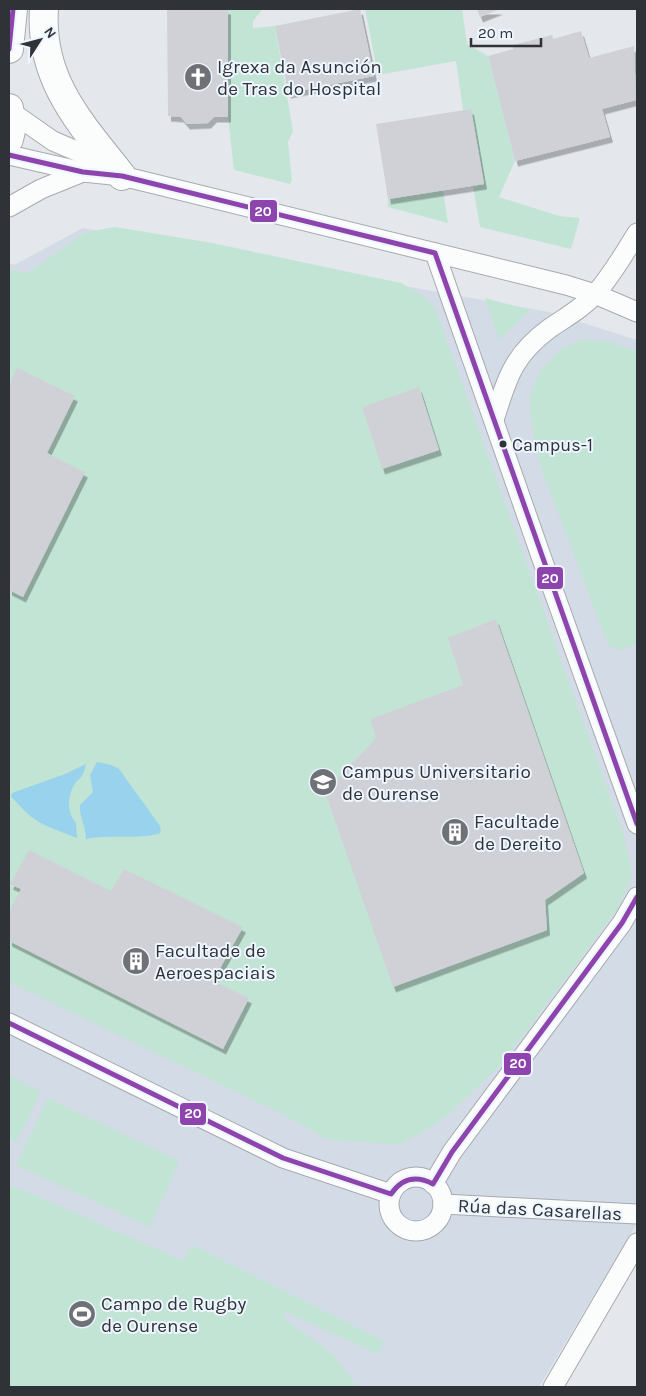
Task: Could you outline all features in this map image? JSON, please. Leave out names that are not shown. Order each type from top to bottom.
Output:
[{"type":"main road","points":[[9,49],[13,9]]},
{"type":"main road","points":[[44,9],[43,26],[50,67],[60,93],[79,121],[122,176]]},
{"type":"main road","points":[[9,109],[12,126],[9,139]]},
{"type":"street","points":[[9,109],[53,141],[88,156],[122,176]]},
{"type":"street","points":[[9,155],[83,172],[122,176],[566,285],[595,294],[637,312]]},
{"type":"street","points":[[9,207],[41,189],[83,172]]},
{"type":"street","points":[[494,420],[510,372],[521,354],[538,337],[566,319],[595,294],[637,234]]},
{"type":"street","points":[[435,253],[637,824]]},
{"type":"street","points":[[433,1184],[452,1152],[622,923],[637,897]]},
{"type":"street","points":[[9,1023],[283,1158],[391,1194]]},
{"type":"street","points":[[409,1178],[422,1178],[433,1184],[438,1190],[443,1204],[437,1221],[424,1230],[415,1232],[399,1226],[390,1212],[391,1194],[398,1184],[409,1178]]},
{"type":"street","name":"Rúa das Casarellas","points":[[443,1204],[637,1214]]},
{"type":"street","points":[[553,1387],[637,1243]]},
{"type":"shaded area","name":"Campus Universitario de Ourense","points":[[83,228],[549,312],[637,340],[637,1223],[539,1387],[9,1387],[9,263],[14,265]]},
{"type":"green space","points":[[228,9],[263,9],[253,21],[253,28],[275,26],[293,131],[288,142],[292,180],[290,184],[234,170],[228,117]]},
{"type":"green space","points":[[365,9],[462,9],[467,44],[488,56],[515,161],[499,197],[559,216],[580,218],[571,249],[480,227],[473,186],[471,109],[463,110],[456,61],[378,75]]},
{"type":"green space","points":[[443,190],[448,223],[388,207],[388,199]]},
{"type":"green space","name":"Campus Universitario de Ourense","points":[[115,227],[212,243],[401,283],[425,297],[435,308],[624,836],[632,876],[618,908],[501,1064],[448,1115],[399,1145],[326,1139],[288,1117],[9,982],[9,269],[28,273],[86,232]]},
{"type":"green space","points":[[485,298],[530,310],[499,340]]},
{"type":"green space","points":[[584,339],[607,341],[637,351],[637,643],[622,650],[609,647],[541,468],[530,411],[530,396],[539,372],[560,350]]},
{"type":"green space","points":[[9,1076],[41,1091],[16,1143],[9,1139]]},
{"type":"green space","points":[[48,1098],[179,1161],[150,1227],[16,1165]]},
{"type":"green space","points":[[9,1187],[21,1189],[183,1261],[192,1245],[384,1341],[378,1354],[286,1312],[282,1317],[335,1356],[357,1387],[9,1387]]},
{"type":"water","points":[[97,762],[119,769],[160,826],[160,833],[144,836],[86,839],[80,805],[93,792],[90,775]]},
{"type":"water","points":[[86,764],[82,776],[72,790],[69,800],[71,815],[76,823],[77,838],[39,822],[11,797],[12,793],[65,774]]},
{"type":"building","name":"Igrexa da Asunción de Tras do Hospital","points":[[167,9],[228,9],[228,117],[214,117],[208,123],[187,124],[181,117],[168,116]]},
{"type":"building","points":[[360,9],[374,76],[288,93],[275,26]]},
{"type":"building","points":[[477,9],[500,9],[480,17]]},
{"type":"building","points":[[581,31],[589,58],[634,46],[636,100],[602,109],[610,137],[515,161],[488,56],[513,49],[513,45],[552,35],[553,39]]},
{"type":"building","points":[[471,109],[484,184],[388,199],[376,124]]},
{"type":"building","points":[[17,368],[75,396],[47,453],[85,472],[23,597],[9,590],[9,386]]},
{"type":"building","points":[[419,387],[439,450],[382,469],[362,407]]},
{"type":"building","name":"Facultade de Dereito","points":[[496,619],[584,873],[545,900],[547,930],[393,987],[325,792],[376,738],[370,719],[463,685],[448,638]]},
{"type":"building","name":"Facultade de Aeroespaciais","points":[[29,850],[111,891],[124,869],[243,927],[213,981],[249,998],[223,1049],[9,941],[9,912],[21,889],[10,884]]},
{"type":"transit line","name":"20","points":[[9,49],[13,9]]},
{"type":"transit line","name":"20","points":[[9,155],[83,172],[122,176],[435,253],[637,824]]},
{"type":"transit line","name":"20","points":[[9,1023],[283,1158],[391,1194],[405,1181],[415,1179],[433,1184],[452,1152],[622,923],[637,897]]},
{"type":"place","name":"Igrexa da Asunción de Tras do Hospital","points":[[198,77]]},
{"type":"place","name":"Campus-1","points":[[503,444]]},
{"type":"place","name":"Campus Universitario de Ourense","points":[[323,782]]},
{"type":"place","name":"Facultade de Dereito","points":[[455,832]]},
{"type":"place","name":"Facultade de Aeroespaciais","points":[[136,961]]},
{"type":"place","name":"Campo de Rugby de Ourense","points":[[82,1314]]}]
